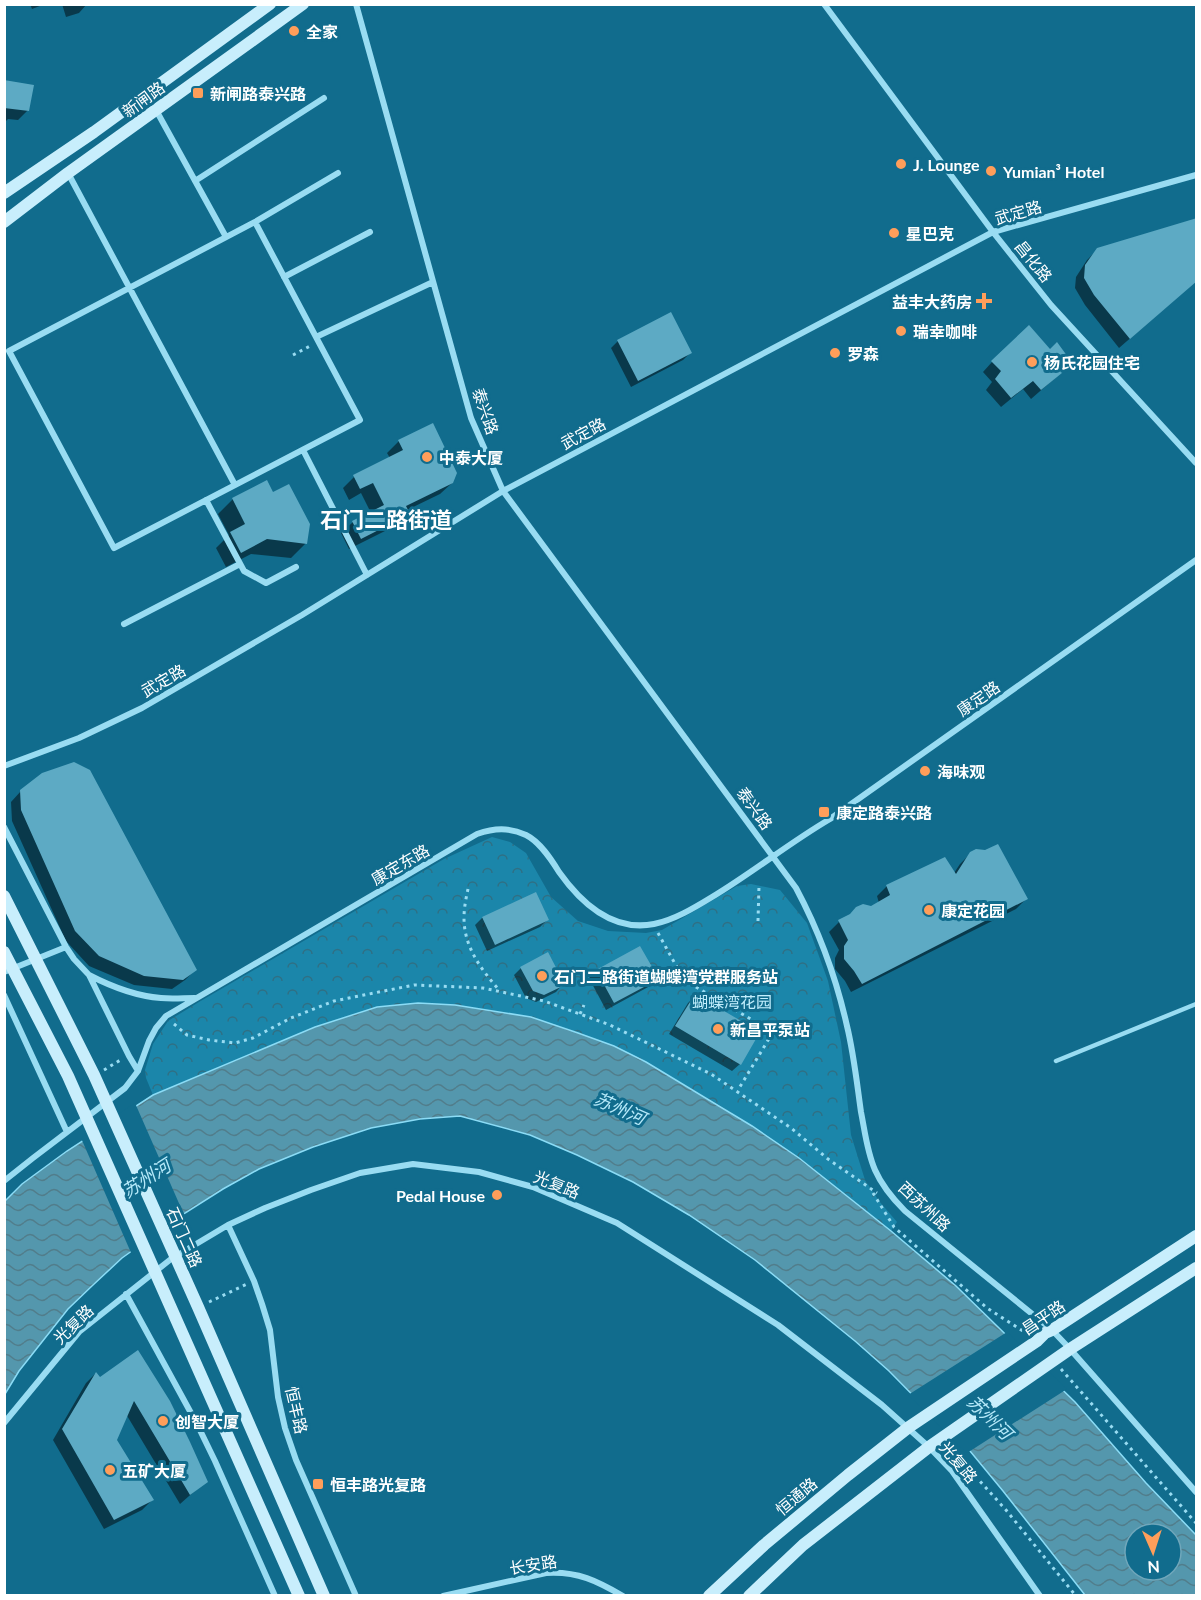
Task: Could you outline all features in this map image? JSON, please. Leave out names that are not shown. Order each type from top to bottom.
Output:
[{"type":"main road","name":"新闸路","points":[[4,193],[94,132],[270,4]]},
{"type":"main road","name":"新闸路","points":[[4,222],[68,173],[303,4]]},
{"type":"main road","name":"石门二路","points":[[4,896],[94,1076],[324,1596]]},
{"type":"main road","points":[[4,951],[68,1076],[299,1596]]},
{"type":"main road","name":"昌平路","points":[[909,1427],[1037,1341],[1045,1333],[1197,1236]]},
{"type":"main road","points":[[749,1596],[803,1545],[940,1438],[1070,1348],[1197,1268]]},
{"type":"main road","name":"恒通路","points":[[709,1596],[781,1531],[909,1427]]},
{"type":"street","name":"泰兴路","points":[[356,4],[471,418],[503,491],[774,856]]},
{"type":"street","name":"昌化路","points":[[824,4],[993,232],[1051,304],[1197,463]]},
{"type":"street","points":[[195,181],[324,98]]},
{"type":"street","points":[[156,110],[226,237]]},
{"type":"street","points":[[68,173],[235,485]]},
{"type":"street","points":[[255,222],[360,420],[114,549],[9,351],[255,222],[338,173]]},
{"type":"street","name":"武定路","points":[[4,766],[80,738],[142,708],[302,615],[503,491],[993,232],[1197,175]]},
{"type":"street","points":[[284,277],[370,232]]},
{"type":"street","points":[[317,339],[433,282]]},
{"type":"street","points":[[303,450],[367,574]]},
{"type":"street","points":[[206,500],[244,571],[266,583],[296,567]]},
{"type":"street","name":"康定路","points":[[774,856],[1197,560]]},
{"type":"street","points":[[124,624],[240,564]]},
{"type":"street","points":[[4,827],[66,947],[89,975],[138,1071]]},
{"type":"street","name":"康定东路","points":[[4,1181],[124,1088],[138,1071],[149,1041],[166,1016],[477,834],[492,829],[506,829],[527,835],[545,851],[563,877],[596,911],[613,921],[632,925],[653,924],[674,917],[741,879],[774,856]]},
{"type":"street","name":"西苏州路","points":[[774,856],[796,888],[810,914],[830,963],[848,1028],[868,1150],[879,1178],[905,1211],[1052,1330],[1197,1492]]},
{"type":"street","points":[[4,972],[66,947]]},
{"type":"street","points":[[89,975],[136,994],[162,998],[195,998]]},
{"type":"street","points":[[4,995],[67,1132]]},
{"type":"street","name":"光复路","points":[[4,1423],[79,1332],[171,1259],[228,1225],[265,1208],[360,1173],[413,1164],[478,1172],[532,1187],[617,1223],[778,1325],[909,1427],[929,1447],[952,1471],[1040,1596]]},
{"type":"street","name":"恒丰路","points":[[228,1225],[254,1281],[270,1330],[280,1405],[296,1460],[356,1596]]},
{"type":"street","points":[[126,1294],[197,1424],[275,1596]]},
{"type":"street","name":"长安路","points":[[443,1596],[557,1572],[578,1575],[595,1581],[623,1596]]},
{"type":"lane","points":[[1056,1061],[1197,1004]]},
{"type":"path","points":[[293,355],[317,339]]},
{"type":"path","points":[[758,921],[759,886]]},
{"type":"path","points":[[468,889],[464,917],[466,940],[482,970],[500,992]]},
{"type":"path","points":[[653,924],[684,980],[773,1032],[738,1090]]},
{"type":"path","points":[[166,1016],[187,1035],[235,1043],[253,1038],[291,1018],[334,1002],[414,985],[483,988],[544,1001],[610,1025],[711,1074],[738,1090],[791,1128],[872,1191],[897,1203]]},
{"type":"path","points":[[580,1014],[584,1005]]},
{"type":"path","points":[[94,1076],[129,1056]]},
{"type":"path","points":[[872,1191],[894,1227],[987,1308],[1037,1341]]},
{"type":"path","points":[[198,1307],[254,1281]]},
{"type":"path","points":[[1054,1361],[1197,1523]]},
{"type":"path","points":[[940,1438],[1006,1510],[1076,1596]]},
{"type":"green space","name":"蝴蝶湾花园","points":[[492,837],[510,842],[526,853],[551,897],[578,921],[608,931],[646,933],[662,930],[737,886],[751,884],[780,890],[807,923],[828,981],[841,1042],[851,1135],[865,1180],[897,1222],[891,1231],[799,1158],[721,1106],[614,1046],[531,1017],[455,1005],[418,1003],[377,1007],[315,1027],[153,1095],[145,1070],[153,1044],[168,1021],[444,859]]},
{"type":"water","name":"苏州河","points":[[418,1003],[455,1005],[531,1017],[614,1046],[646,1062],[752,1126],[799,1158],[956,1286],[1075,1402],[1146,1483],[1196,1535],[1196,1595],[1085,1595],[970,1451],[889,1371],[755,1260],[689,1215],[633,1182],[530,1135],[460,1116],[420,1119],[371,1128],[313,1147],[259,1169],[223,1189],[122,1258],[93,1285],[68,1309],[19,1371],[5,1394],[5,1201],[22,1184],[67,1151],[153,1095],[315,1027],[377,1007]]},
{"type":"pier","points":[[135,1103],[185,1217],[132,1255],[81,1138]]},
{"type":"pier","points":[[1007,1332],[1067,1389],[967,1453],[908,1395]]},
{"type":"building","points":[[4,80],[34,85],[29,111],[4,108]]},
{"type":"building","points":[[1197,218],[1197,281],[1130,339],[1094,295],[1084,278],[1085,265],[1097,248]]},
{"type":"building","points":[[671,312],[692,353],[638,381],[617,340]]},
{"type":"building","name":"杨氏花园住宅","points":[[1029,325],[1050,349],[1057,342],[1073,364],[1041,390],[1033,381],[1011,398],[995,379],[1001,371],[991,361]]},
{"type":"building","points":[[433,423],[457,473],[453,483],[406,506],[410,514],[361,539],[352,521],[384,505],[373,483],[360,489],[353,475],[403,450],[398,440]]},
{"type":"building","points":[[267,480],[273,492],[289,484],[310,524],[307,544],[267,539],[241,553],[230,532],[245,524],[232,498]]},
{"type":"building","points":[[74,762],[90,770],[197,970],[183,980],[144,976],[99,956],[75,931],[21,810],[20,790],[42,773]]},
{"type":"building","name":"康定花园","points":[[998,844],[1028,899],[862,984],[844,959],[844,946],[848,940],[838,920],[850,914],[856,907],[863,904],[871,906],[890,895],[886,885],[945,857],[956,874],[970,852],[976,849],[985,850]]},
{"type":"building","points":[[536,892],[549,920],[495,945],[482,917]]},
{"type":"building","points":[[640,946],[659,979],[614,1003],[596,970]]},
{"type":"building","name":"石门二路街道蝴蝶湾党群服务站","points":[[548,952],[565,985],[544,995],[533,991],[520,967]]},
{"type":"building","name":"新昌平泵站","points":[[695,994],[760,1032],[741,1065],[675,1026]]},
{"type":"building","points":[[138,1350],[170,1401],[208,1482],[190,1495],[134,1401],[117,1440],[154,1500],[114,1520],[62,1429],[96,1372],[100,1377]]},
{"type":"place","name":"全家","points":[[294,31]]},
{"type":"place","name":"新闸路泰兴路","points":[[198,93]]},
{"type":"place","name":"J. Lounge","points":[[901,164]]},
{"type":"place","name":"Yumian³ Hotel","points":[[991,171]]},
{"type":"place","name":"星巴克","points":[[894,233]]},
{"type":"place","name":"益丰大药房","points":[[984,301]]},
{"type":"place","name":"瑞幸咖啡","points":[[901,331]]},
{"type":"place","name":"罗森","points":[[835,353]]},
{"type":"place","name":"杨氏花园住宅","points":[[1032,362]]},
{"type":"place","name":"中泰大厦","points":[[427,457]]},
{"type":"place","name":"海味观","points":[[925,771]]},
{"type":"place","name":"康定路泰兴路","points":[[824,812]]},
{"type":"place","name":"康定花园","points":[[929,910]]},
{"type":"place","name":"石门二路街道蝴蝶湾党群服务站","points":[[542,976]]},
{"type":"place","name":"新昌平泵站","points":[[718,1029]]},
{"type":"place","name":"Pedal House","points":[[497,1195]]},
{"type":"place","name":"创智大厦","points":[[163,1421]]},
{"type":"place","name":"五矿大厦","points":[[110,1470]]},
{"type":"place","name":"恒丰路光复路","points":[[318,1484]]},
{"type":"district","name":"石门二路街道","points":[[386,519]]}]
